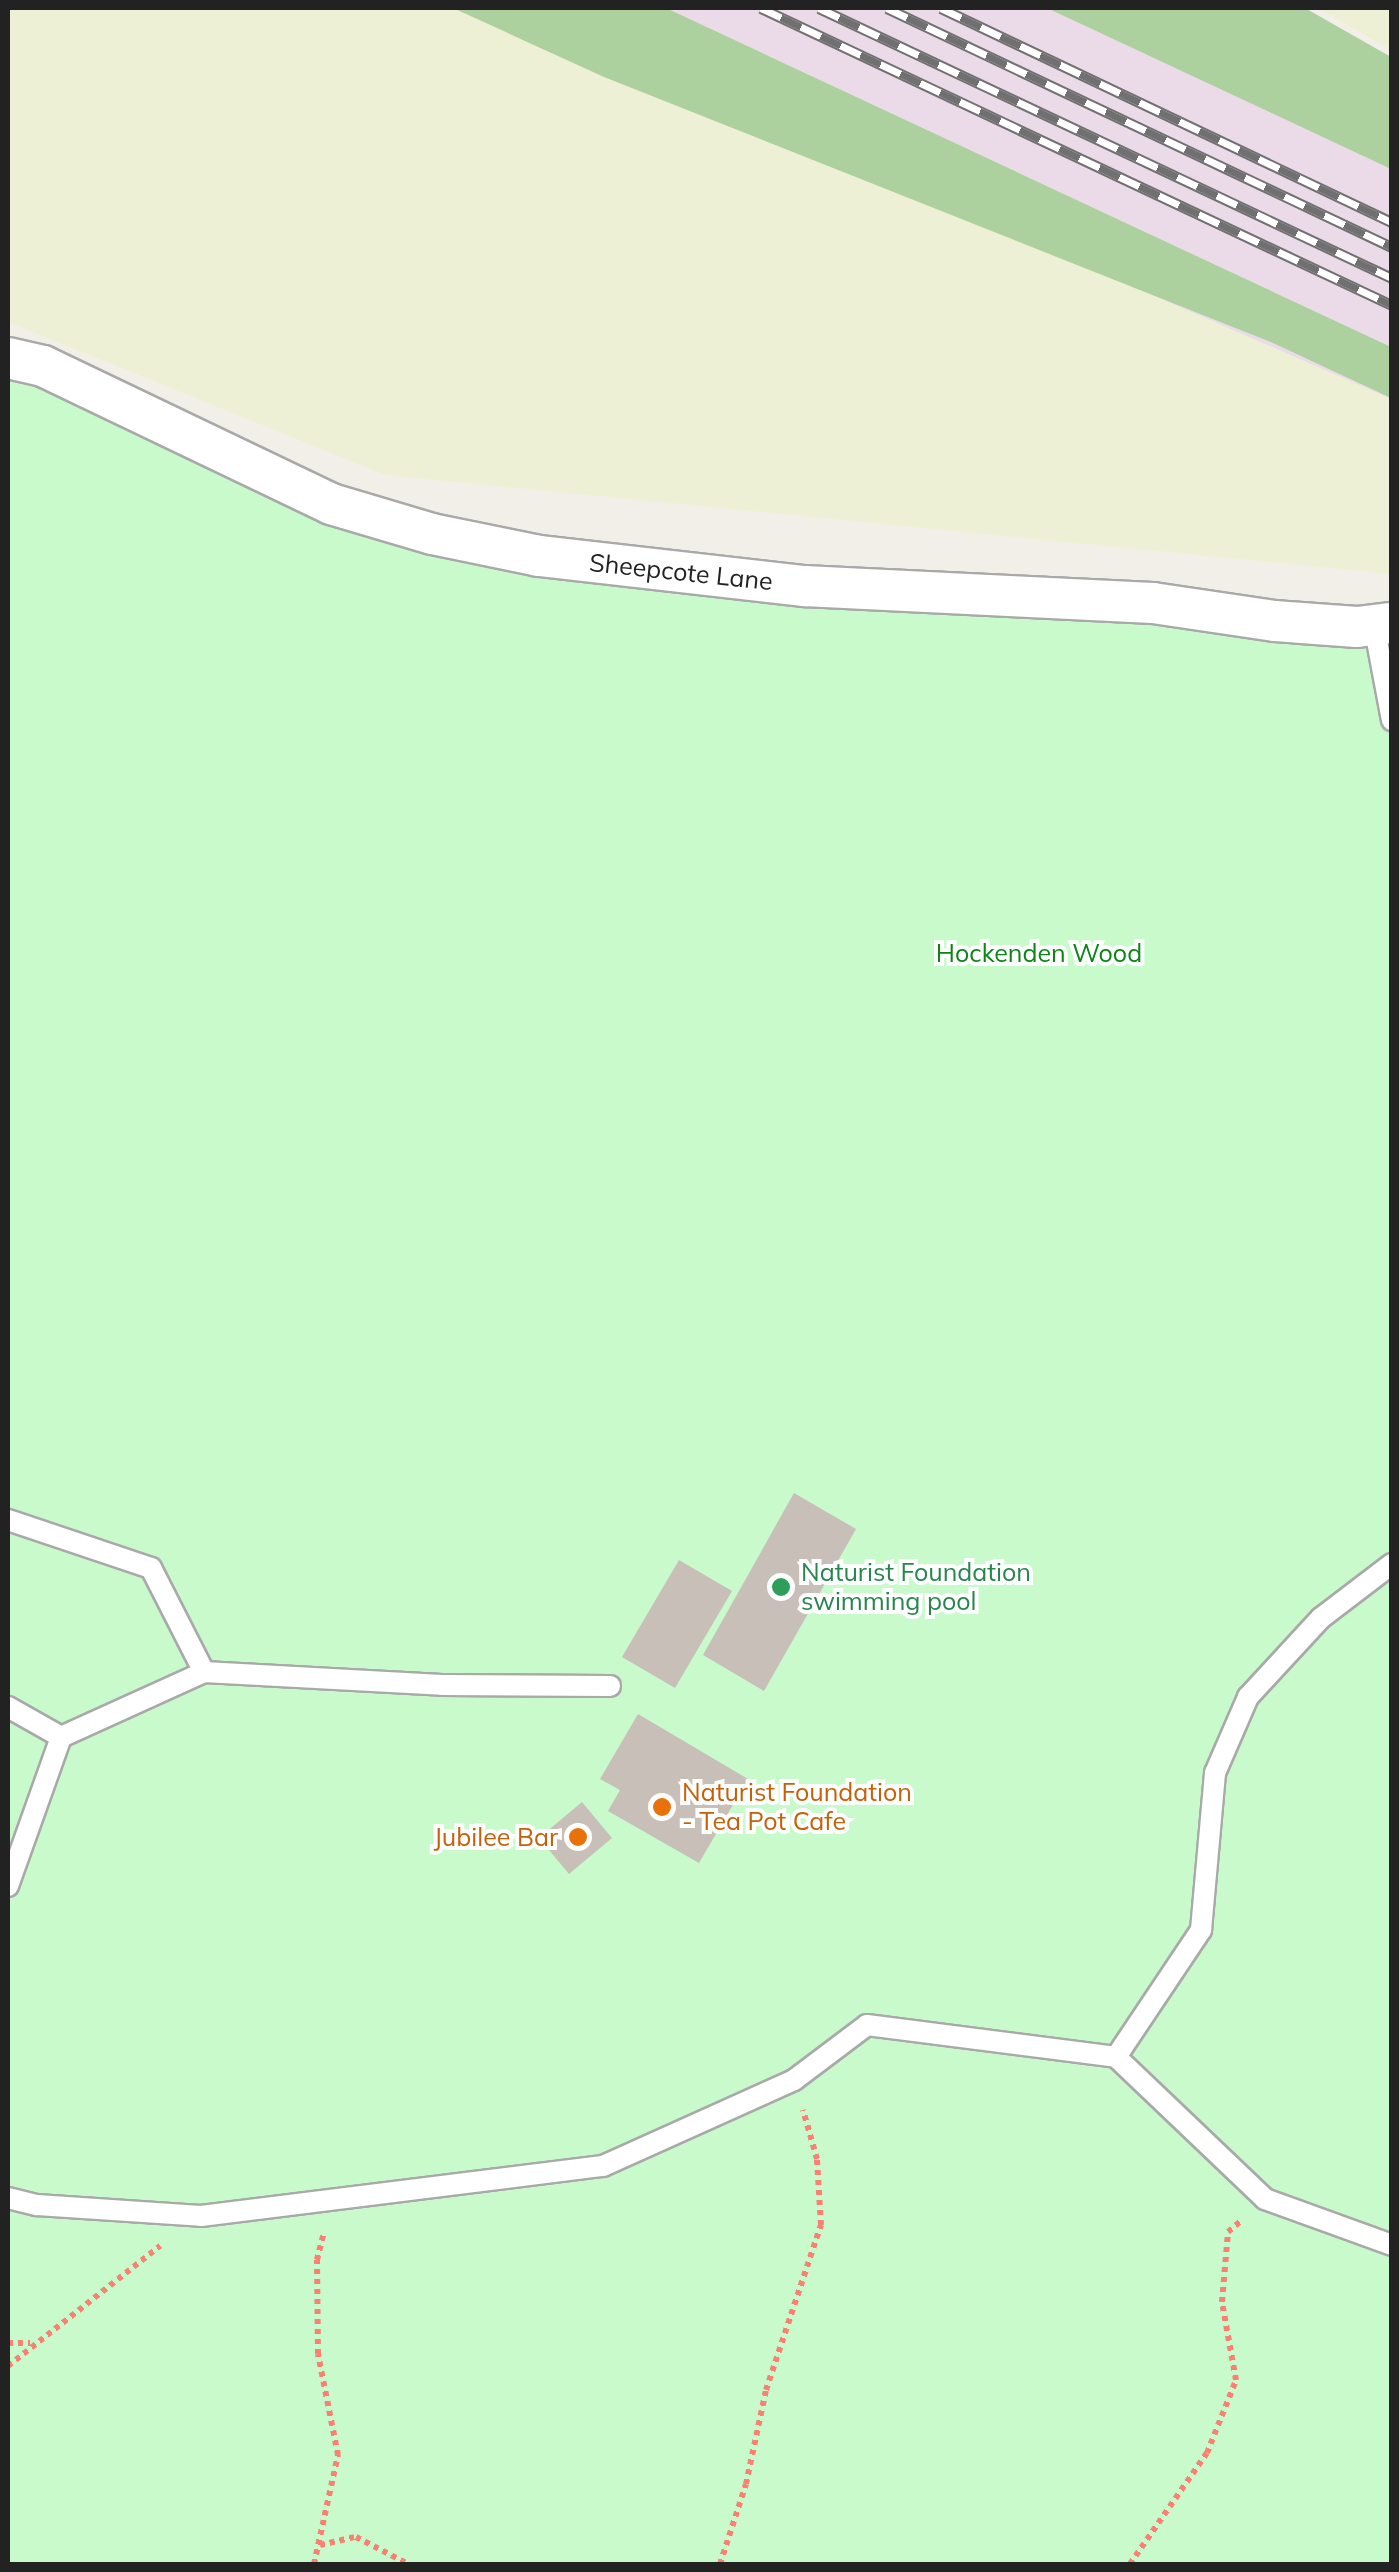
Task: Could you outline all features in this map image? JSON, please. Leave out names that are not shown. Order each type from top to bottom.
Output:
[{"type":"street","name":"Sheepcote Lane","points":[[8,358],[43,366],[331,504],[432,534],[539,556],[804,586],[1152,603],[1274,621],[1383,624]]},
{"type":"lane","points":[[1383,624],[1392,720]]},
{"type":"lane","points":[[8,1520],[152,1568],[204,1672]]},
{"type":"lane","points":[[1116,2056],[1201,1930],[1214,1773],[1248,1698],[1321,1618],[1392,1564]]},
{"type":"lane","points":[[8,1886],[62,1737],[204,1672],[442,1684],[610,1686]]},
{"type":"lane","points":[[8,1707],[62,1737]]},
{"type":"lane","points":[[8,2198],[37,2204],[201,2216],[334,2196],[603,2166],[794,2080],[867,2025],[1116,2056],[1266,2199],[1392,2245]]},
{"type":"path","points":[[720,2564],[746,2484],[766,2390],[821,2225],[817,2159],[794,2080]]},
{"type":"path","points":[[314,2564],[338,2455],[318,2354],[317,2260],[334,2196]]},
{"type":"path","points":[[1130,2564],[1208,2453],[1236,2380],[1222,2302],[1228,2232],[1266,2199]]},
{"type":"path","points":[[8,2366],[32,2343],[201,2216]]},
{"type":"path","points":[[8,2343],[32,2343]]},
{"type":"path","points":[[320,2545],[356,2537],[408,2564]]},
{"type":"shaded area","points":[[494,8],[1147,8],[1391,142],[1391,399]]},
{"type":"green space","points":[[8,8],[494,8],[1391,399],[1391,574],[385,475],[8,322]]},
{"type":"green space","points":[[453,8],[666,8],[1391,347],[1391,398],[1273,343],[604,77]]},
{"type":"green space","points":[[1047,8],[1305,8],[1391,57],[1391,169]]},
{"type":"green space","points":[[1317,8],[1391,8],[1391,50]]},
{"type":"green space","name":"Hockenden Wood","points":[[8,367],[431,543],[1391,629],[1391,2564],[8,2564]]},
{"type":"building","points":[[794,1493],[856,1529],[764,1691],[703,1655]]},
{"type":"building","points":[[679,1560],[732,1591],[675,1688],[622,1657]]},
{"type":"building","points":[[638,1714],[748,1779],[699,1863],[608,1811],[620,1790],[600,1779]]},
{"type":"building","points":[[582,1802],[612,1838],[569,1874],[539,1838]]},
{"type":"railway","points":[[761,8],[1392,305]]},
{"type":"railway","points":[[819,8],[1392,278]]},
{"type":"railway","points":[[887,8],[1392,247]]},
{"type":"railway","points":[[941,8],[1392,222]]},
{"type":"place","name":"Naturist Foundation swimming pool","points":[[781,1587]]},
{"type":"place","name":"Naturist Foundation - Tea Pot Cafe","points":[[662,1807]]},
{"type":"place","name":"Jubilee Bar","points":[[578,1837]]}]
